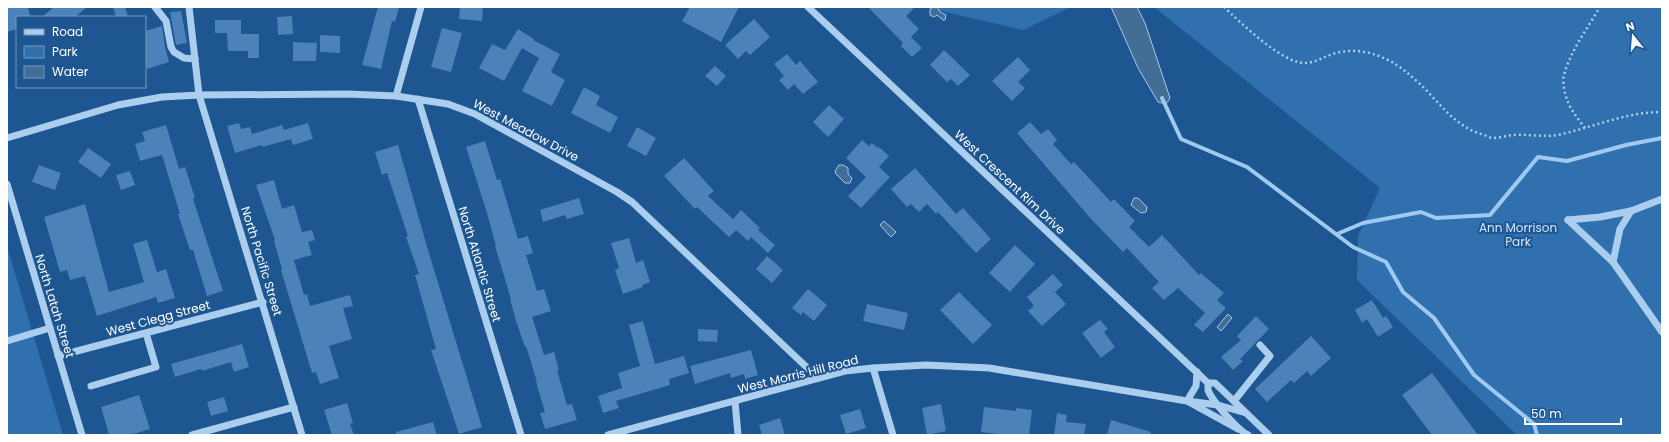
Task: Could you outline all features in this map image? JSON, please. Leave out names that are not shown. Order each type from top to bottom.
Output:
[{"type":"street","points":[[156,7],[166,21],[171,47],[174,52],[184,58],[195,59]]},
{"type":"street","name":"North Pacific Street","points":[[189,7],[199,95],[263,302],[302,435]]},
{"type":"street","points":[[396,96],[421,7]]},
{"type":"street","name":"West Crescent Rim Drive","points":[[808,7],[1208,383],[1215,383],[1269,435]]},
{"type":"street","name":"West Meadow Drive","points":[[7,138],[118,105],[162,97],[199,95],[347,94],[396,96],[448,104],[475,114],[622,195],[632,202],[818,378]]},
{"type":"street","name":"North Atlantic Street","points":[[418,99],[521,435]]},
{"type":"street","name":"North Latah Street","points":[[7,184],[82,435]]},
{"type":"street","points":[[1662,199],[1631,211],[1600,218],[1568,220],[1613,262],[1662,332]]},
{"type":"street","points":[[1613,262],[1616,240],[1624,220],[1631,211]]},
{"type":"street","name":"West Clegg Street","points":[[58,356],[263,302]]},
{"type":"street","points":[[7,341],[50,328]]},
{"type":"street","points":[[91,386],[156,368],[146,333]]},
{"type":"street","points":[[1234,401],[1270,356],[1260,345]]},
{"type":"street","name":"West Morris Hill Road","points":[[608,435],[845,371],[926,365],[989,368],[1197,401],[1218,405],[1248,414]]},
{"type":"street","points":[[873,368],[893,435]]},
{"type":"street","points":[[1187,400],[1196,386],[1197,372]]},
{"type":"street","name":"West Crescent Rim Drive","points":[[1208,383],[1208,389],[1218,405],[1245,433]]},
{"type":"street","points":[[735,400],[738,435]]},
{"type":"street","name":"West Morris Hill Road","points":[[1187,400],[1245,433]]},
{"type":"street","points":[[192,435],[294,407]]},
{"type":"path","points":[[1224,7],[1274,50],[1286,58],[1297,62],[1305,63],[1319,60],[1334,54],[1352,51],[1371,52],[1387,59],[1401,67],[1420,84],[1447,113],[1473,132],[1494,138],[1512,135],[1553,135],[1585,128],[1621,117],[1662,112]]},
{"type":"path","points":[[1585,128],[1573,113],[1567,101],[1564,90],[1564,76],[1581,38],[1600,7]]},
{"type":"green space","points":[[923,7],[1071,7],[1023,30]]},
{"type":"green space","name":"Ann Morrison Park","points":[[1154,7],[1662,7],[1662,435],[1517,435],[1357,280],[1358,236],[1380,188]]},
{"type":"green space","points":[[7,246],[63,435],[7,435]]},
{"type":"water","points":[[937,7],[940,12],[946,15],[945,20],[937,15],[934,17],[930,15],[931,8]]},
{"type":"water","points":[[1111,7],[1137,7],[1145,23],[1170,98],[1166,104],[1158,102],[1138,68]]},
{"type":"water","points":[[839,165],[843,165],[848,168],[848,174],[852,178],[850,183],[845,183],[836,174],[835,171]]},
{"type":"water","points":[[1134,198],[1138,198],[1147,207],[1146,212],[1141,213],[1131,205]]},
{"type":"water","points":[[884,221],[896,232],[891,237],[880,225]]},
{"type":"water","points":[[1228,314],[1232,318],[1221,331],[1217,327]]},
{"type":"building","points":[[7,7],[28,7],[30,16],[16,16],[16,29],[7,32]]},
{"type":"building","points":[[54,7],[87,7],[76,16],[43,16]]},
{"type":"building","points":[[113,7],[125,7],[128,16],[116,16]]},
{"type":"building","points":[[378,7],[399,7],[395,22],[392,21],[381,69],[362,65]]},
{"type":"building","points":[[460,7],[483,7],[482,21],[459,19]]},
{"type":"building","points":[[690,7],[739,7],[721,42],[682,21]]},
{"type":"building","points":[[868,7],[915,7],[906,16],[919,29],[911,37],[922,48],[912,57],[901,46],[903,43]]},
{"type":"building","points":[[181,11],[187,43],[176,45],[170,12]]},
{"type":"building","points":[[292,16],[293,34],[278,35],[277,17]]},
{"type":"building","points":[[754,19],[770,37],[750,55],[746,51],[738,59],[725,45]]},
{"type":"building","points":[[215,20],[241,20],[241,34],[259,34],[259,58],[248,58],[248,51],[228,51],[227,33],[215,33]]},
{"type":"building","points":[[162,26],[169,62],[147,69],[146,31]]},
{"type":"building","points":[[442,28],[462,33],[451,72],[431,67]]},
{"type":"building","points":[[518,29],[534,39],[533,40],[560,54],[551,72],[565,80],[552,106],[522,91],[539,58],[522,48],[504,81],[479,68],[492,44],[505,50]]},
{"type":"building","points":[[320,35],[340,36],[340,53],[320,52]]},
{"type":"building","points":[[293,42],[317,43],[316,61],[293,61]]},
{"type":"building","points":[[944,50],[970,75],[958,86],[951,79],[947,82],[930,65]]},
{"type":"building","points":[[787,54],[796,65],[800,61],[818,82],[803,94],[794,84],[788,90],[779,80],[784,76],[774,64]]},
{"type":"building","points":[[1018,57],[1030,70],[1018,82],[1025,88],[1012,101],[992,81]]},
{"type":"building","points":[[715,66],[726,76],[717,86],[705,76]]},
{"type":"building","points":[[584,87],[600,96],[596,105],[618,117],[610,133],[571,113]]},
{"type":"building","points":[[829,105],[844,119],[828,137],[813,122]]},
{"type":"building","points":[[1030,122],[1041,134],[1048,129],[1057,140],[1053,144],[1071,164],[1074,162],[1111,202],[1114,199],[1135,221],[1129,227],[1149,247],[1162,235],[1199,275],[1201,273],[1224,293],[1217,300],[1226,308],[1203,332],[1194,325],[1205,313],[1178,288],[1164,300],[1152,288],[1159,282],[1127,248],[1123,252],[1092,220],[1017,133]]},
{"type":"building","points":[[239,123],[241,129],[250,127],[252,134],[282,125],[284,130],[308,123],[313,139],[293,145],[291,139],[263,147],[262,145],[235,153],[227,126]]},
{"type":"building","points":[[166,125],[179,169],[185,167],[195,198],[193,199],[223,291],[207,296],[193,250],[190,250],[178,214],[180,214],[162,155],[140,161],[135,144],[145,141],[142,132]]},
{"type":"building","points":[[637,127],[656,138],[646,156],[627,146]]},
{"type":"building","points":[[862,140],[869,146],[872,143],[878,148],[879,147],[889,156],[879,167],[890,177],[861,208],[848,196],[866,177],[846,158]]},
{"type":"building","points":[[485,141],[497,180],[500,179],[518,239],[528,236],[533,253],[526,255],[537,291],[544,289],[551,311],[532,317],[544,355],[554,352],[559,370],[557,370],[567,405],[572,404],[577,420],[545,429],[540,413],[545,412],[537,382],[526,346],[525,347],[516,321],[487,213],[466,147]]},
{"type":"building","points":[[398,145],[428,250],[482,427],[459,434],[431,350],[436,349],[415,275],[419,274],[406,237],[408,236],[387,173],[382,175],[375,152]]},
{"type":"building","points":[[88,148],[111,164],[101,178],[78,162]]},
{"type":"building","points":[[684,158],[714,191],[708,196],[733,219],[741,210],[760,228],[758,230],[775,245],[768,253],[751,237],[748,241],[736,230],[729,237],[697,207],[695,209],[664,176]]},
{"type":"building","points":[[39,165],[61,173],[55,190],[32,182]]},
{"type":"building","points":[[915,168],[956,214],[963,208],[991,239],[976,253],[938,212],[936,214],[927,204],[919,212],[911,204],[907,207],[891,189]]},
{"type":"building","points":[[130,171],[135,185],[121,190],[116,175]]},
{"type":"building","points":[[274,180],[282,209],[294,205],[302,232],[312,230],[315,240],[308,242],[312,255],[294,260],[304,295],[307,294],[310,306],[350,295],[353,306],[343,308],[352,339],[329,346],[339,378],[320,384],[316,372],[312,373],[281,270],[275,240],[256,185]]},
{"type":"building","points":[[579,198],[584,214],[567,219],[565,215],[543,222],[540,210]]},
{"type":"building","points":[[85,204],[109,292],[144,282],[133,244],[147,240],[157,272],[166,269],[175,298],[158,303],[156,297],[97,316],[85,276],[70,280],[67,270],[60,272],[44,217]]},
{"type":"building","points":[[629,238],[636,263],[643,260],[650,282],[642,285],[643,287],[623,294],[615,270],[619,268],[611,243]]},
{"type":"building","points":[[1015,245],[1035,264],[1010,292],[989,273]]},
{"type":"building","points":[[767,256],[783,270],[772,283],[756,269]]},
{"type":"building","points":[[1053,274],[1063,285],[1055,292],[1066,304],[1042,326],[1028,311],[1034,306],[1027,297]]},
{"type":"building","points":[[808,289],[827,305],[814,321],[803,312],[801,315],[792,308]]},
{"type":"building","points":[[959,292],[992,325],[973,344],[940,310]]},
{"type":"building","points":[[1372,300],[1383,318],[1386,316],[1393,327],[1378,337],[1367,319],[1362,323],[1355,310]]},
{"type":"building","points":[[867,304],[908,313],[904,330],[863,321]]},
{"type":"building","points":[[1256,316],[1269,329],[1240,359],[1243,361],[1233,370],[1221,357],[1241,340],[1237,336]]},
{"type":"building","points":[[1100,320],[1108,329],[1104,332],[1115,347],[1101,358],[1082,333]]},
{"type":"building","points":[[643,321],[655,364],[684,356],[689,373],[669,379],[670,385],[616,401],[619,408],[603,413],[598,396],[622,388],[618,373],[640,366],[629,325]]},
{"type":"building","points":[[698,329],[718,330],[717,342],[698,341]]},
{"type":"building","points":[[1311,336],[1331,358],[1311,376],[1307,371],[1294,383],[1291,380],[1267,402],[1255,389]]},
{"type":"building","points":[[242,344],[249,367],[234,372],[231,362],[175,377],[171,364]]},
{"type":"building","points":[[751,350],[758,375],[745,379],[744,374],[731,378],[730,373],[695,384],[690,366]]},
{"type":"building","points":[[1432,373],[1478,435],[1432,435],[1402,395]]},
{"type":"building","points":[[139,395],[150,429],[130,435],[109,435],[101,407]]},
{"type":"building","points":[[224,397],[228,411],[211,416],[207,402]]},
{"type":"building","points":[[347,403],[353,423],[350,424],[354,435],[332,435],[324,410]]},
{"type":"building","points":[[941,404],[946,431],[927,435],[922,408]]},
{"type":"building","points":[[984,407],[1016,411],[1016,408],[1032,410],[1029,435],[1005,435],[981,432]]},
{"type":"building","points":[[860,409],[866,428],[846,434],[840,415]]},
{"type":"building","points":[[1057,413],[1067,415],[1066,422],[1086,424],[1084,435],[1054,435]]},
{"type":"building","points":[[780,418],[785,435],[762,435],[759,425]]},
{"type":"building","points":[[1111,420],[1151,432],[1150,435],[1107,435]]},
{"type":"building","points":[[433,422],[437,435],[397,435],[396,432]]},
{"type":"waterway","points":[[1162,98],[1181,139],[1247,167],[1353,247],[1386,262],[1403,292],[1434,318],[1474,375],[1534,424],[1537,435]]},
{"type":"waterway","points":[[1337,234],[1363,223],[1421,212],[1436,218],[1490,215],[1538,157],[1567,161],[1626,145],[1662,138]]}]
